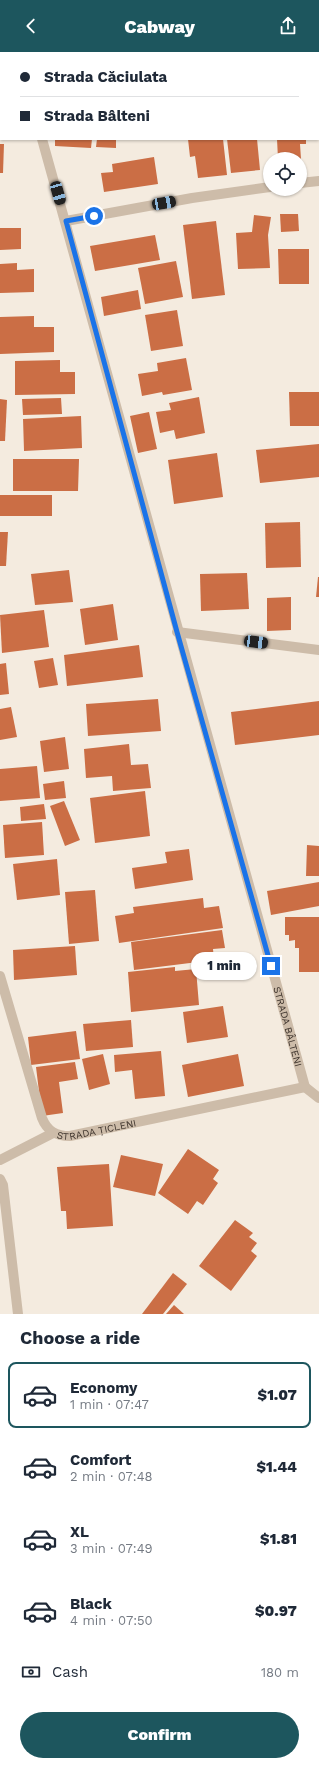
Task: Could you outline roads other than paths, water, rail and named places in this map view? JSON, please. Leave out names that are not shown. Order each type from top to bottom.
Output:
[{"type":"street","name":"STRADA BÂLTENI","points":[[42,140],[66,221],[177,632],[305,1087]]},
{"type":"street","points":[[307,182],[319,181]]},
{"type":"street","points":[[66,221],[192,198],[263,188]]},
{"type":"street","points":[[177,632],[319,650]]},
{"type":"street","name":"STRADA ȚICLENI","points":[[0,976],[42,1118],[46,1127],[53,1133],[70,1136],[305,1087]]},
{"type":"street","points":[[305,1087],[319,1098]]},
{"type":"street","points":[[0,1160],[53,1133]]},
{"type":"street","points":[[0,1179],[3,1185],[18,1314]]}]
